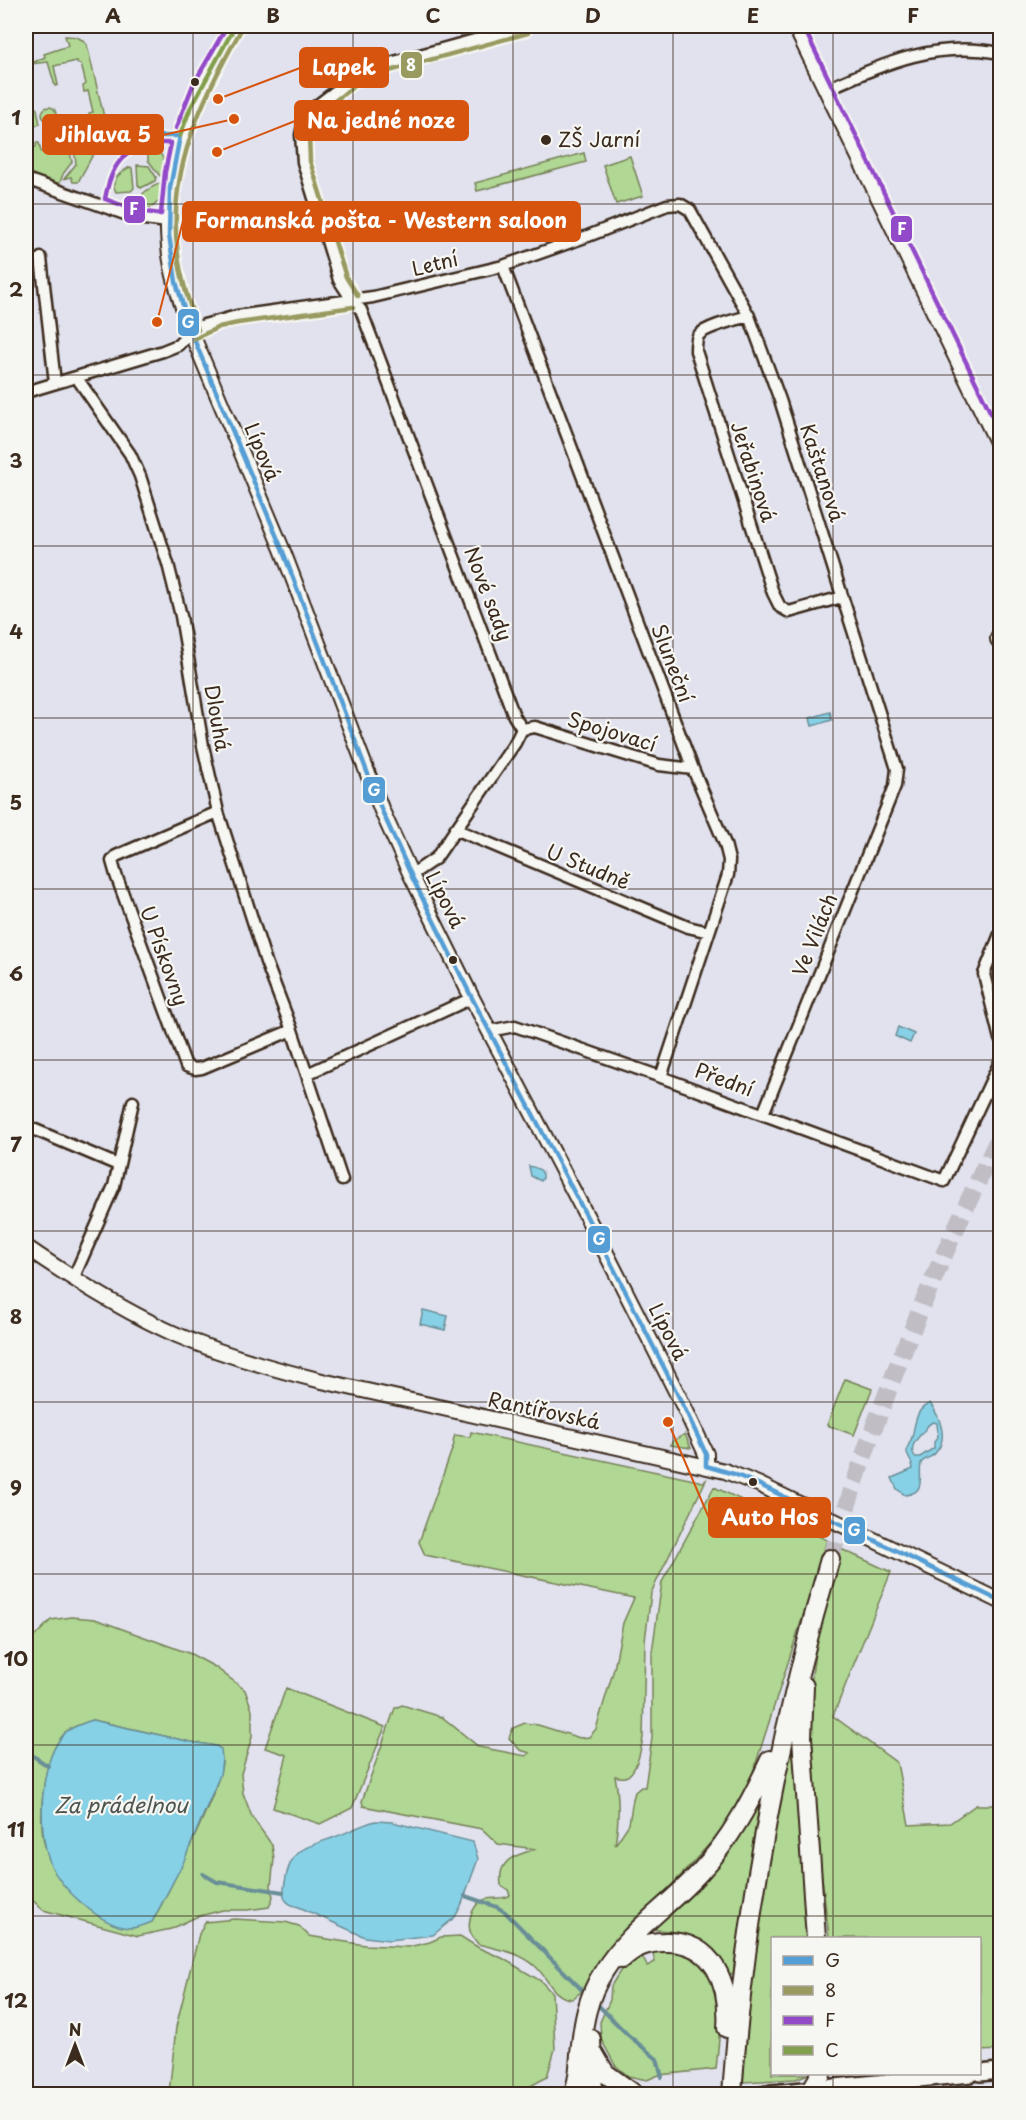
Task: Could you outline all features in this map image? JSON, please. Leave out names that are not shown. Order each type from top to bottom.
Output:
[{"type":"main road","points":[[732,2037],[752,1896],[774,1774],[812,1620],[830,1559]]},
{"type":"main road","points":[[812,1620],[804,1677],[802,1737],[816,1937]]},
{"type":"main road","points":[[575,2092],[583,2025],[612,1959],[633,1935],[699,1874],[727,1840],[741,1818],[785,1729]]},
{"type":"main road","points":[[601,1983],[618,1963],[637,1948],[661,1942],[679,1942],[688,1945],[710,1960],[721,1978],[727,1999],[732,2037],[732,2092]]},
{"type":"main road","points":[[592,2008],[593,2094]]},
{"type":"main road","points":[[591,2047],[605,2073],[634,2094]]},
{"type":"main road","points":[[981,2073],[1000,2070]]},
{"type":"main road","points":[[762,2094],[889,2077],[930,2075]]},
{"type":"main road","points":[[862,2094],[889,2077]]},
{"type":"street","name":"Lípová","points":[[235,26],[190,109],[174,159],[168,222],[173,270],[191,332],[282,549],[382,811],[411,875],[472,998],[685,1409],[706,1454],[706,1466]]},
{"type":"street","name":"Nové sady","points":[[522,729],[514,716],[361,310],[339,280],[303,162],[301,135],[304,120],[311,110],[353,78],[394,62],[511,28],[526,26]]},
{"type":"street","points":[[795,26],[1000,448]]},
{"type":"street","points":[[826,89],[876,67],[913,56],[962,50],[1000,53]]},
{"type":"street","points":[[26,179],[136,218],[168,222]]},
{"type":"street","name":"Letní","points":[[26,392],[163,351],[178,345],[191,332],[217,320],[373,297],[503,266],[667,205],[680,204]]},
{"type":"street","name":"Kaštanová","points":[[680,204],[690,210],[749,316],[780,400],[897,769]]},
{"type":"street","points":[[40,258],[55,383]]},
{"type":"street","name":"Sluneční","points":[[503,266],[693,769],[725,844],[729,861],[728,875],[661,1077]]},
{"type":"street","name":"Jeřabinová","points":[[749,316],[700,334],[696,343],[696,351],[773,593],[780,607],[789,612],[842,597]]},
{"type":"street","name":"Dlouhá","points":[[77,378],[130,454],[140,477],[168,564],[181,616],[203,746],[218,812],[266,962],[292,1030],[342,1180]]},
{"type":"street","name":"Spojovací","points":[[522,729],[535,728],[658,765],[693,769]]},
{"type":"street","points":[[411,875],[436,858],[515,743],[522,729]]},
{"type":"street","name":"Ve Vilách","points":[[763,1114],[896,786],[897,769]]},
{"type":"street","name":"U Pískovny","points":[[218,812],[116,856],[112,861],[116,875],[186,1066],[195,1069],[202,1068],[292,1030]]},
{"type":"street","name":"U Studně","points":[[456,829],[687,927],[709,932]]},
{"type":"street","points":[[1000,934],[984,974],[1000,1039]]},
{"type":"street","points":[[307,1074],[472,998]]},
{"type":"street","name":"Přední","points":[[489,1031],[515,1026],[944,1181],[1000,1062]]},
{"type":"street","points":[[73,1279],[114,1186],[133,1102]]},
{"type":"street","points":[[26,1126],[118,1165]]},
{"type":"street","name":"Rantířovská","points":[[26,1247],[105,1299],[177,1335],[272,1368],[734,1474],[1000,1601]]},
{"type":"green space","points":[[65,36],[78,38],[87,45],[105,121],[102,143],[78,182],[73,182],[71,177],[64,179],[76,164],[74,148],[83,140],[87,131],[87,123],[82,123],[81,119],[90,117],[89,113],[93,112],[88,91],[84,92],[83,86],[86,84],[81,64],[77,61],[54,66],[58,85],[55,86],[48,62],[30,64],[45,57],[44,54],[68,46]]},
{"type":"green space","points":[[35,107],[40,124],[35,126],[34,120],[26,122],[26,110]]},
{"type":"green space","points":[[49,107],[54,109],[56,114],[54,119],[49,121],[44,119],[42,114],[44,109]]},
{"type":"green space","points":[[36,143],[39,143],[41,152],[46,155],[66,150],[69,146],[72,162],[63,174],[59,185],[26,176],[26,150],[36,147]]},
{"type":"green space","points":[[148,149],[161,154],[165,166],[164,177],[160,176],[148,160]]},
{"type":"green space","points":[[584,153],[586,162],[477,191],[475,183]]},
{"type":"green space","points":[[630,156],[643,196],[616,204],[603,165]]},
{"type":"green space","points":[[137,165],[149,166],[156,177],[155,181],[141,188],[138,185]]},
{"type":"green space","points":[[130,167],[134,188],[131,191],[116,192],[115,180],[119,174]]},
{"type":"green space","points":[[164,183],[158,202],[141,211],[141,199],[144,193]]},
{"type":"green space","points":[[845,1379],[872,1389],[854,1435],[827,1425]]},
{"type":"green space","points":[[471,1432],[703,1482],[706,1480],[651,1593],[645,1641],[643,1738],[633,1771],[625,1777],[615,1776],[618,1810],[615,1845],[629,1824],[635,1792],[645,1787],[652,1738],[652,1652],[662,1582],[714,1487],[827,1540],[749,1785],[727,1824],[605,1954],[581,1992],[572,1999],[565,1998],[555,1991],[529,1961],[508,1952],[478,1944],[470,1931],[471,1916],[478,1904],[486,1899],[510,1895],[508,1890],[501,1885],[502,1869],[505,1864],[515,1856],[536,1849],[498,1844],[482,1829],[363,1806],[362,1801],[395,1708],[402,1705],[442,1717],[479,1747],[526,1756],[530,1753],[520,1750],[509,1738],[513,1728],[525,1723],[580,1738],[589,1737],[596,1729],[614,1669],[623,1623],[634,1598],[425,1555],[419,1542],[454,1444],[455,1435],[470,1437]]},
{"type":"green space","points":[[685,1434],[691,1448],[670,1445],[673,1441]]},
{"type":"green space","points":[[841,1549],[891,1572],[833,1716],[897,1763],[909,1825],[950,1823],[976,1805],[995,1805],[1000,1797],[1000,2050],[981,2051],[981,1937],[829,1937],[813,1796],[810,1739],[813,1669],[825,1608]]},
{"type":"green space","points":[[72,1617],[95,1619],[191,1654],[215,1667],[245,1690],[252,1710],[252,1737],[241,1774],[243,1793],[252,1817],[272,1845],[273,1897],[269,1907],[223,1910],[196,1917],[171,1929],[138,1936],[43,1910],[26,1894],[26,1650],[31,1640],[51,1620]],"holes":[[[93,1720],[216,1746],[222,1758],[221,1770],[205,1813],[152,1922],[123,1925],[110,1922],[87,1907],[73,1894],[61,1879],[47,1853],[42,1826],[43,1792],[46,1775],[57,1745],[70,1729]]]},
{"type":"green space","points":[[286,1688],[385,1727],[352,1808],[320,1824],[273,1808],[287,1755],[265,1748]]},
{"type":"green space","points":[[795,1724],[810,1937],[771,1937],[771,2075],[806,2075],[796,2079],[743,2082],[750,1992],[762,1890]]},
{"type":"green space","points":[[756,1804],[759,1805],[733,1974],[729,1974],[714,1951],[697,1938],[675,1932],[649,1929]]},
{"type":"green space","points":[[235,1919],[285,1922],[299,1926],[309,1936],[365,1945],[408,1947],[441,1937],[460,1936],[541,1981],[552,1993],[555,2049],[547,2077],[518,2093],[505,2094],[169,2094],[176,2027],[199,1934],[205,1922]]},
{"type":"green space","points":[[652,1950],[684,1951],[699,1960],[709,1972],[719,2003],[716,2069],[659,2075],[647,2080],[628,2076],[615,2065],[601,2039],[600,2022],[610,2000],[611,1986],[623,1967],[641,1954],[647,1966],[655,1962]]},
{"type":"water","points":[[830,712],[832,720],[812,726],[810,718]]},
{"type":"water","points":[[898,1027],[914,1034],[910,1043],[895,1036]]},
{"type":"water","points":[[529,1166],[541,1171],[543,1178],[541,1181],[531,1176]]},
{"type":"water","points":[[423,1310],[448,1316],[445,1330],[420,1324]]},
{"type":"water","points":[[930,1403],[937,1414],[942,1440],[935,1454],[921,1463],[919,1487],[912,1494],[905,1495],[897,1489],[892,1478],[913,1469],[907,1449],[917,1417]],"holes":[[[937,1423],[938,1437],[934,1442],[934,1448],[920,1457],[915,1457],[912,1450],[916,1440],[929,1424]]]},
{"type":"water","name":"Za prádelnou","points":[[92,1720],[216,1746],[221,1749],[220,1775],[183,1863],[152,1922],[139,1927],[119,1926],[95,1914],[83,1904],[55,1873],[46,1849],[42,1815],[49,1761],[64,1734]]},
{"type":"water","points":[[375,1821],[392,1822],[473,1842],[478,1859],[461,1906],[455,1917],[433,1935],[389,1940],[365,1937],[292,1905],[285,1899],[286,1875],[289,1865],[299,1852]]},
{"type":"waterway","points":[[26,1751],[48,1766]]},
{"type":"waterway","points":[[203,1874],[217,1882],[283,1892]]},
{"type":"waterway","points":[[465,1896],[505,1912],[586,1994]]},
{"type":"waterway","points":[[596,2003],[628,2035],[657,2059],[662,2077]]},
{"type":"tunnel","points":[[830,1559],[866,1448],[921,1307],[1000,1136]]},
{"type":"transit line","name":"F","points":[[176,128],[193,85],[227,26]]},
{"type":"transit line","name":"C","points":[[180,136],[190,109],[235,26]]},
{"type":"transit line","name":"F","points":[[803,26],[1000,432]]},
{"type":"transit line","name":"8","points":[[198,330],[179,264],[176,225],[177,195],[190,137],[213,82],[241,30]]},
{"type":"transit line","name":"8","points":[[358,296],[346,277],[310,161],[309,135],[311,123],[316,115],[357,84],[382,73],[528,33]]},
{"type":"transit line","name":"G","points":[[121,149],[149,136],[180,136],[170,188],[169,235],[176,282],[191,332],[282,549],[382,811],[411,875],[472,998],[685,1409],[706,1454],[706,1466]]},
{"type":"transit line","name":"F","points":[[156,143],[171,143],[165,172],[161,214],[138,211],[105,199],[111,177],[120,161],[135,150],[156,143]]},
{"type":"transit line","name":"8","points":[[194,339],[219,327],[238,323],[353,307]]},
{"type":"transit line","name":"G","points":[[706,1466],[758,1484],[1000,1601]]},
{"type":"place","name":"Lapek","points":[[218,99]]},
{"type":"place","name":"Jihlava 5","points":[[234,119]]},
{"type":"place","name":"ZŠ Jarní","points":[[546,140]]},
{"type":"place","name":"Na jedné noze","points":[[217,152]]},
{"type":"place","name":"Formanská pošta - Western saloon","points":[[157,322]]},
{"type":"place","name":"Auto Hos","points":[[668,1422]]}]
